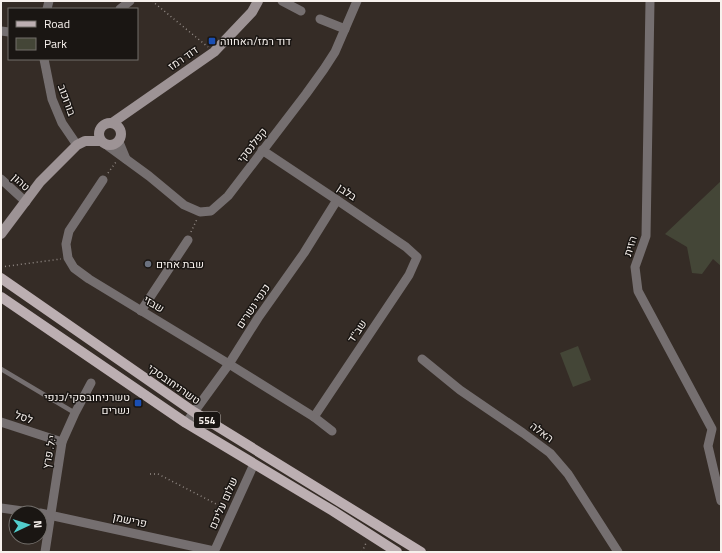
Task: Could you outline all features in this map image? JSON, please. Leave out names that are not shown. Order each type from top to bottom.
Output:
[{"type":"main road","name":"טשרניחובסקי","points":[[1,278],[194,412],[421,552]]},
{"type":"main road","name":"554","points":[[1,297],[186,423],[333,511],[397,552]]},
{"type":"street","name":"דוד רמז","points":[[112,123],[214,52],[252,12],[258,1]]},
{"type":"street","points":[[282,1],[301,11]]},
{"type":"street","name":"קפלנסקי","points":[[200,212],[211,211],[228,196],[306,94],[335,52],[357,1]]},
{"type":"street","name":"הזית","points":[[650,1],[646,236],[635,267],[638,292],[712,429],[708,446],[721,501]]},
{"type":"street","points":[[320,19],[345,29]]},
{"type":"street","name":"בורוכוב","points":[[44,60],[52,99],[62,123],[81,143]]},
{"type":"street","name":"דוד רמז","points":[[120,130],[131,110]]},
{"type":"street","points":[[123,158],[119,142],[121,136],[120,130],[117,125],[112,123],[102,126],[98,136],[105,144],[123,158],[149,176],[184,205],[200,212]]},
{"type":"street","points":[[1,234],[40,182],[89,136],[99,131]]},
{"type":"street","points":[[81,143],[114,145],[119,142]]},
{"type":"street","name":"בלבן","points":[[262,150],[406,247],[417,257]]},
{"type":"street","name":"טהון","points":[[1,180],[26,202]]},
{"type":"street","points":[[68,258],[66,244],[69,231],[103,180]]},
{"type":"street","name":"כנפי נשרים","points":[[186,423],[229,364],[258,318],[304,254],[337,200]]},
{"type":"street","points":[[141,311],[188,240]]},
{"type":"street","name":"שב''ד","points":[[314,417],[409,275],[417,257]]},
{"type":"street","name":"שבזי","points":[[68,258],[74,268],[89,279],[314,417],[332,431]]},
{"type":"street","name":"האלה","points":[[422,359],[460,390],[550,453],[568,474],[618,552]]},
{"type":"street","name":"י.ל. פרץ","points":[[45,552],[62,442],[91,383]]},
{"type":"street","name":"לסל","points":[[1,422],[62,442]]},
{"type":"street","name":"שלום עליכם","points":[[214,551],[254,464]]},
{"type":"street","name":"פרישמן","points":[[48,514],[214,551]]},
{"type":"lane","points":[[1,370],[75,413]]},
{"type":"path","points":[[152,1],[214,52]]},
{"type":"path","points":[[103,180],[123,158]]},
{"type":"path","points":[[188,240],[200,212]]},
{"type":"path","points":[[1,267],[68,258]]},
{"type":"path","points":[[150,474],[158,474],[232,512]]},
{"type":"path","points":[[362,552],[366,542]]},
{"type":"green space","points":[[721,181],[721,266],[713,259],[702,274],[692,273],[687,247],[665,234]]},
{"type":"green space","points":[[578,346],[591,380],[573,387],[560,353]]},
{"type":"place","name":"דוד רמז/האחווה","points":[[212,41]]},
{"type":"place","name":"שבת אחים","points":[[148,264]]},
{"type":"place","name":"טשרניחובסקי/כנפי נשרים","points":[[138,403]]}]
